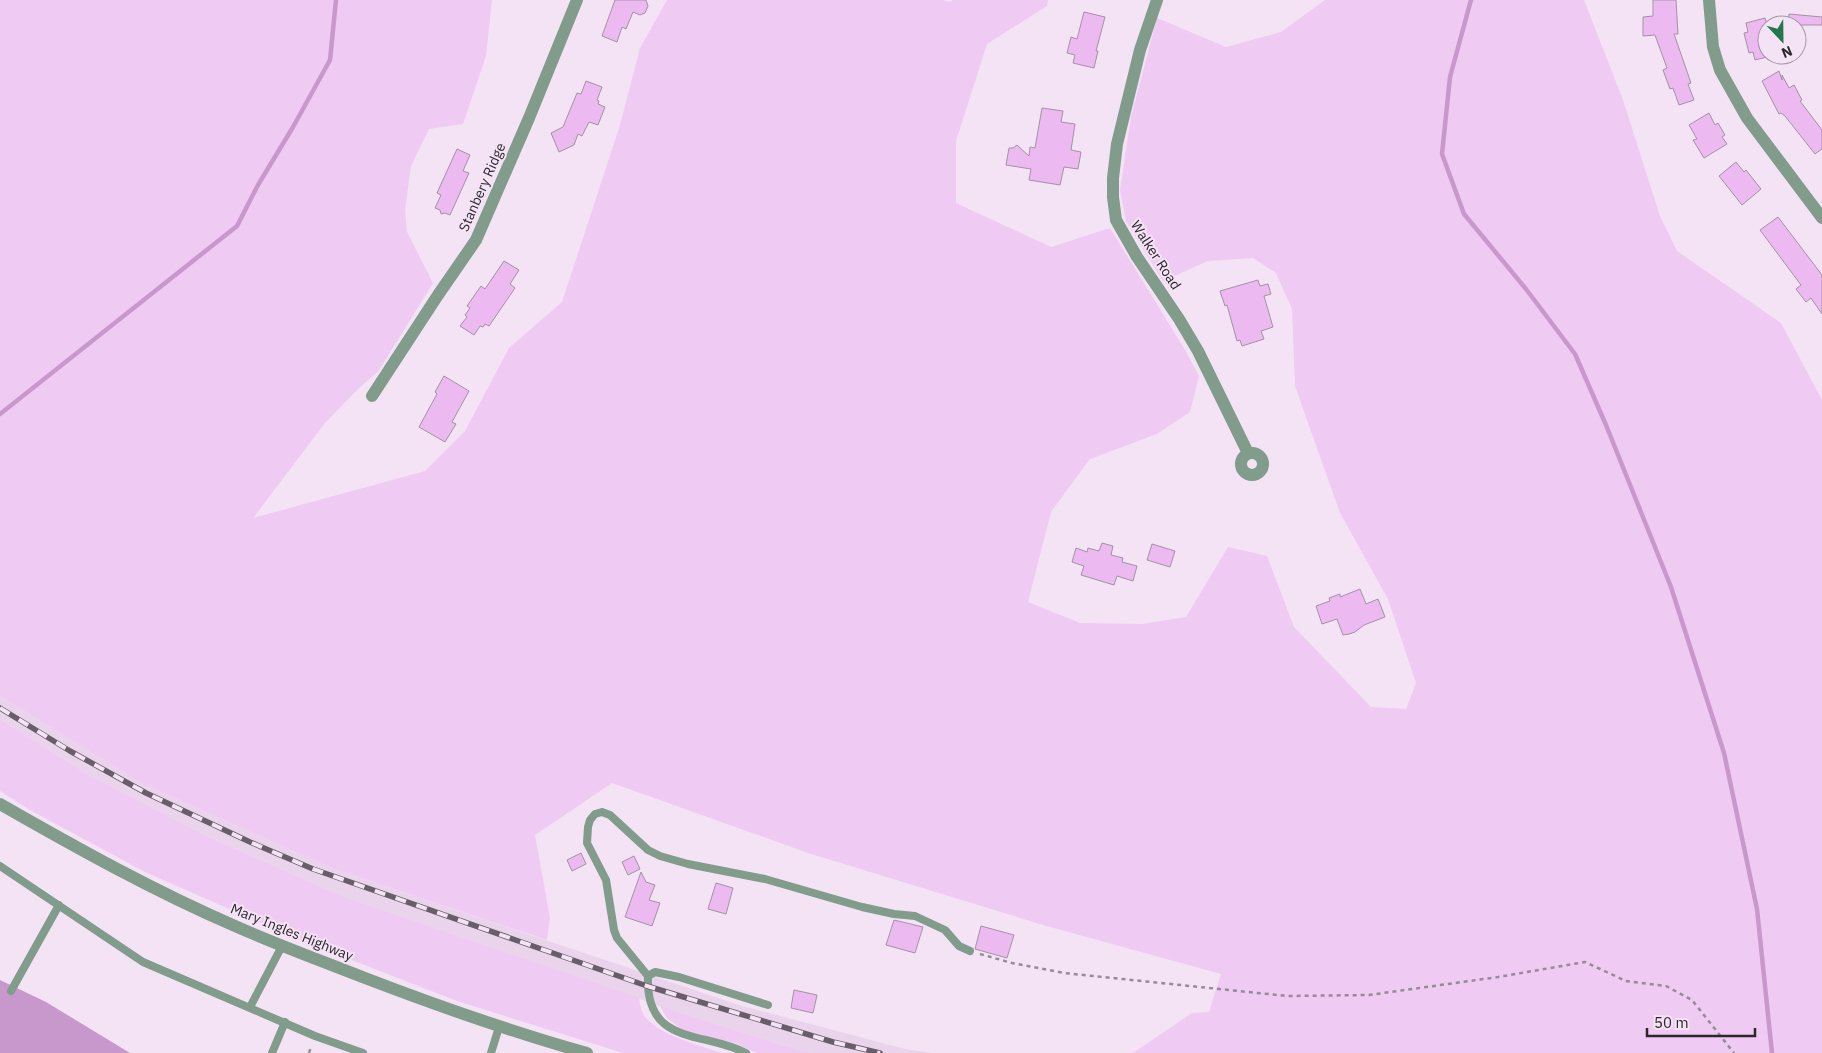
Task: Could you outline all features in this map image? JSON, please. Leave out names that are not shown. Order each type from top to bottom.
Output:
[{"type":"street","name":"Stanbery Ridge","points":[[372,396],[438,294],[476,240],[529,118],[577,0]]},
{"type":"street","name":"Walker Road","points":[[1157,0],[1140,50],[1117,144],[1113,178],[1116,220],[1137,257],[1198,351],[1248,453]]},
{"type":"street","points":[[1709,0],[1713,47],[1720,70],[1747,118],[1822,218]]},
{"type":"street","name":"Mary Ingles Highway","points":[[0,804],[72,846],[165,894],[282,946],[422,1000],[587,1053]]},
{"type":"lane","points":[[0,809],[15,813]]},
{"type":"lane","points":[[746,1053],[712,1041],[682,1035],[666,1027],[655,1014],[649,1001],[648,976],[617,938],[606,880],[587,843],[588,827],[590,820],[595,814],[602,812],[610,815],[648,850],[660,856],[688,864],[765,879],[862,907],[894,914],[916,916],[945,930],[959,946],[970,951]]},
{"type":"lane","points":[[0,866],[143,962],[350,1051],[363,1053]]},
{"type":"lane","points":[[11,991],[59,905]]},
{"type":"lane","points":[[250,1007],[282,946]]},
{"type":"lane","points":[[648,976],[655,972],[679,977],[768,1006]]},
{"type":"lane","points":[[272,1053],[285,1022]]},
{"type":"lane","points":[[491,1053],[499,1026]]},
{"type":"path","points":[[970,951],[1012,963],[1064,973],[1287,996],[1369,996],[1498,978],[1585,962],[1626,981],[1666,986],[1692,1000],[1734,1053]]},
{"type":"shaded area","points":[[0,0],[492,0],[486,56],[463,124],[429,129],[411,166],[405,210],[407,232],[433,283],[378,372],[359,388],[325,423],[253,518],[425,471],[465,431],[509,348],[562,302],[620,125],[640,48],[667,0],[942,0],[950,2],[953,0],[1048,0],[1047,6],[987,44],[956,141],[956,203],[1051,247],[1110,228],[1199,376],[1190,412],[1157,434],[1090,459],[1051,512],[1028,602],[1080,623],[1142,624],[1186,617],[1228,547],[1267,556],[1294,627],[1371,707],[1406,709],[1416,683],[1388,599],[1340,513],[1295,386],[1292,309],[1276,273],[1253,258],[1208,261],[1163,281],[1126,221],[1120,190],[1131,117],[1157,18],[1226,47],[1281,32],[1325,0],[1584,0],[1623,100],[1660,216],[1677,251],[1781,323],[1822,400],[1822,1053],[1133,1053],[1192,1013],[1209,1012],[1221,974],[1043,925],[808,853],[612,783],[535,835],[550,918],[547,940],[334,869],[141,783],[0,696]]},
{"type":"shaded area","points":[[0,696],[141,783],[334,869],[739,1005],[905,1049],[932,1053],[812,1053],[798,1050],[660,1006],[342,896],[211,838],[87,774],[0,719]]},
{"type":"shaded area","points":[[0,719],[87,774],[211,838],[342,896],[639,998],[644,1016],[655,1026],[683,1040],[721,1053],[623,1053],[457,1001],[295,938],[145,872],[30,810],[0,791]]},
{"type":"shaded area","points":[[0,980],[46,1002],[130,1053],[0,1053]]},
{"type":"shaded area","points":[[660,1006],[812,1053],[757,1053],[737,1044],[684,1031],[667,1018]]},
{"type":"building","points":[[615,0],[646,0],[648,6],[645,13],[640,15],[633,12],[626,29],[622,27],[617,42],[602,36]]},
{"type":"building","points":[[1653,0],[1676,0],[1678,34],[1674,34],[1691,83],[1688,84],[1694,100],[1679,105],[1673,88],[1670,89],[1663,70],[1667,68],[1655,35],[1643,36],[1643,17],[1653,16]]},
{"type":"building","points":[[1084,12],[1105,17],[1096,51],[1098,51],[1094,68],[1073,63],[1075,55],[1067,53],[1071,37],[1077,39]]},
{"type":"building","points":[[1807,16],[1822,17],[1822,25],[1807,25]]},
{"type":"building","points":[[1757,20],[1757,60],[1755,60],[1753,52],[1749,53],[1744,33],[1748,32],[1746,23]]},
{"type":"building","points":[[1779,71],[1782,80],[1782,75],[1789,88],[1794,85],[1802,100],[1800,101],[1822,130],[1822,149],[1815,154],[1785,116],[1781,113],[1779,114],[1762,81]]},
{"type":"building","points":[[586,81],[602,87],[597,100],[599,101],[598,104],[605,107],[598,125],[589,122],[582,136],[578,134],[574,145],[559,152],[551,133],[563,127],[577,93],[581,94]]},
{"type":"building","points":[[1042,108],[1063,111],[1061,122],[1075,124],[1071,150],[1081,152],[1078,169],[1064,167],[1060,185],[1029,180],[1031,169],[1006,165],[1009,148],[1017,145],[1029,156],[1030,147],[1035,148]]},
{"type":"building","points":[[1709,113],[1715,125],[1718,123],[1725,135],[1722,137],[1727,144],[1704,158],[1693,140],[1697,139],[1689,125]]},
{"type":"building","points":[[457,149],[470,155],[463,171],[469,173],[450,215],[441,214],[440,210],[435,208],[441,195],[437,193]]},
{"type":"building","points":[[1736,162],[1744,172],[1746,170],[1761,189],[1742,205],[1719,176]]},
{"type":"building","points":[[1778,217],[1822,275],[1822,314],[1811,298],[1806,302],[1796,289],[1801,285],[1760,230]]},
{"type":"building","points":[[504,261],[519,270],[510,284],[515,288],[489,326],[485,324],[483,327],[480,326],[474,335],[460,326],[467,317],[465,315],[470,308],[467,306],[481,286],[485,289]]},
{"type":"building","points":[[1258,280],[1260,286],[1268,284],[1271,294],[1264,296],[1273,327],[1261,331],[1264,339],[1242,346],[1240,340],[1237,341],[1227,305],[1225,306],[1220,291]]},
{"type":"building","points":[[444,376],[469,391],[452,422],[456,424],[445,442],[419,427],[437,394],[435,392]]},
{"type":"building","points":[[1102,543],[1113,546],[1111,555],[1123,558],[1122,562],[1137,566],[1133,581],[1117,576],[1114,585],[1081,575],[1084,566],[1072,562],[1076,548],[1087,552],[1088,548],[1099,551]]},
{"type":"building","points":[[1152,544],[1175,551],[1170,567],[1147,560]]},
{"type":"building","points":[[1360,589],[1366,604],[1378,599],[1385,617],[1364,625],[1355,632],[1343,635],[1337,619],[1322,624],[1316,606],[1330,601],[1329,598],[1340,594],[1340,597]]},
{"type":"building","points":[[581,853],[586,864],[572,871],[567,860]]},
{"type":"building","points":[[634,856],[640,869],[628,875],[622,862]]},
{"type":"building","points":[[641,872],[646,882],[655,885],[649,900],[660,903],[652,926],[625,917]]},
{"type":"building","points":[[716,883],[733,888],[726,914],[708,909]]},
{"type":"building","points":[[894,920],[923,927],[915,953],[886,945]]},
{"type":"building","points":[[981,926],[1014,935],[1007,958],[975,949]]},
{"type":"building","points":[[794,990],[817,995],[813,1013],[791,1008]]},
{"type":"waterway","points":[[0,414],[237,226],[258,185],[330,60],[336,0]]},
{"type":"waterway","points":[[1471,0],[1450,77],[1442,154],[1464,214],[1526,289],[1575,354],[1606,425],[1671,587],[1724,753],[1757,909],[1772,1053]]},
{"type":"railway","points":[[0,708],[70,751],[146,793],[250,842],[313,869],[647,986],[833,1042],[880,1053]]}]
